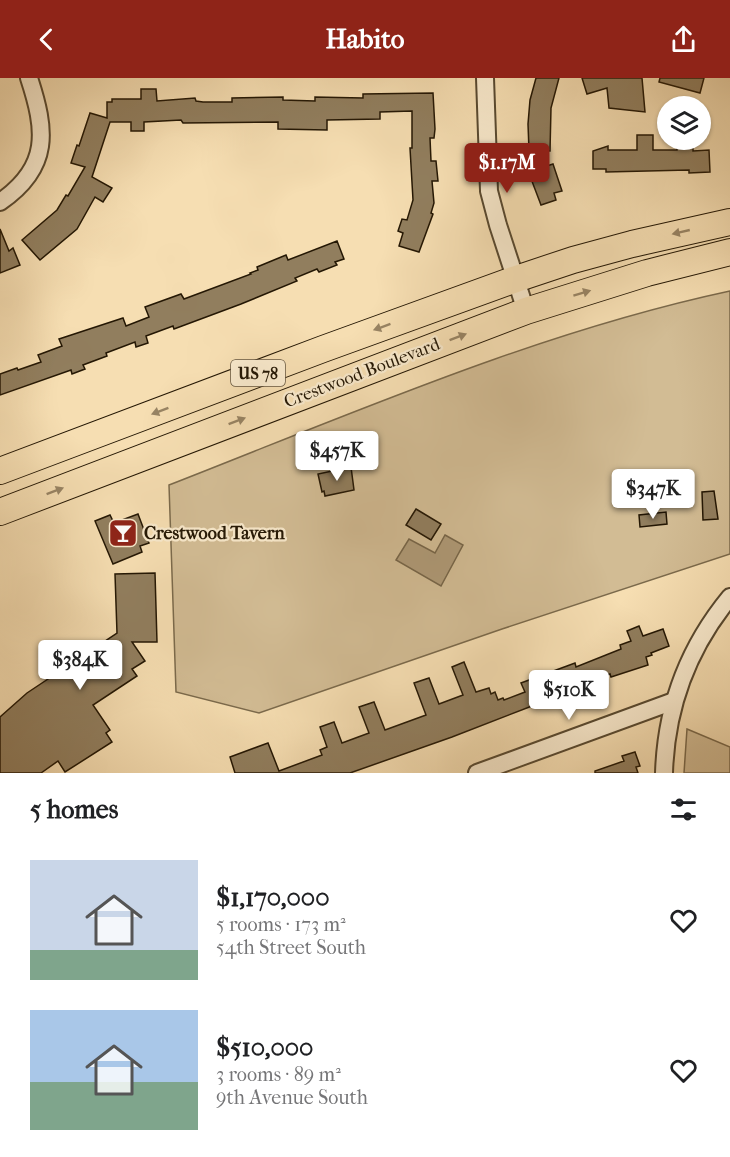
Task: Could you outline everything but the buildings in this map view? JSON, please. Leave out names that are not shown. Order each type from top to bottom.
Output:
[{"type":"main road","name":"Crestwood Boulevard","points":[[0,471],[516,279],[632,244],[730,222]]},
{"type":"main road","name":"Crestwood Boulevard","points":[[0,512],[526,311],[616,282],[730,252]]},
{"type":"street","points":[[485,78],[489,191],[526,311]]},
{"type":"street","points":[[0,202],[26,179],[38,157],[42,123],[32,79]]},
{"type":"street","points":[[664,773],[666,738],[674,701],[695,650],[708,627],[730,597]]},
{"type":"street","points":[[477,773],[674,701]]},
{"type":"shaded area","points":[[730,291],[730,554],[502,629],[259,713],[176,692],[169,485],[376,403],[516,352],[658,308]]},
{"type":"shaded area","points":[[445,535],[463,545],[441,586],[396,560],[409,539],[435,553]]},
{"type":"shaded area","points":[[687,729],[730,747],[730,773],[684,773]]},
{"type":"place","name":"Crestwood Tavern","points":[[123,533]]}]
